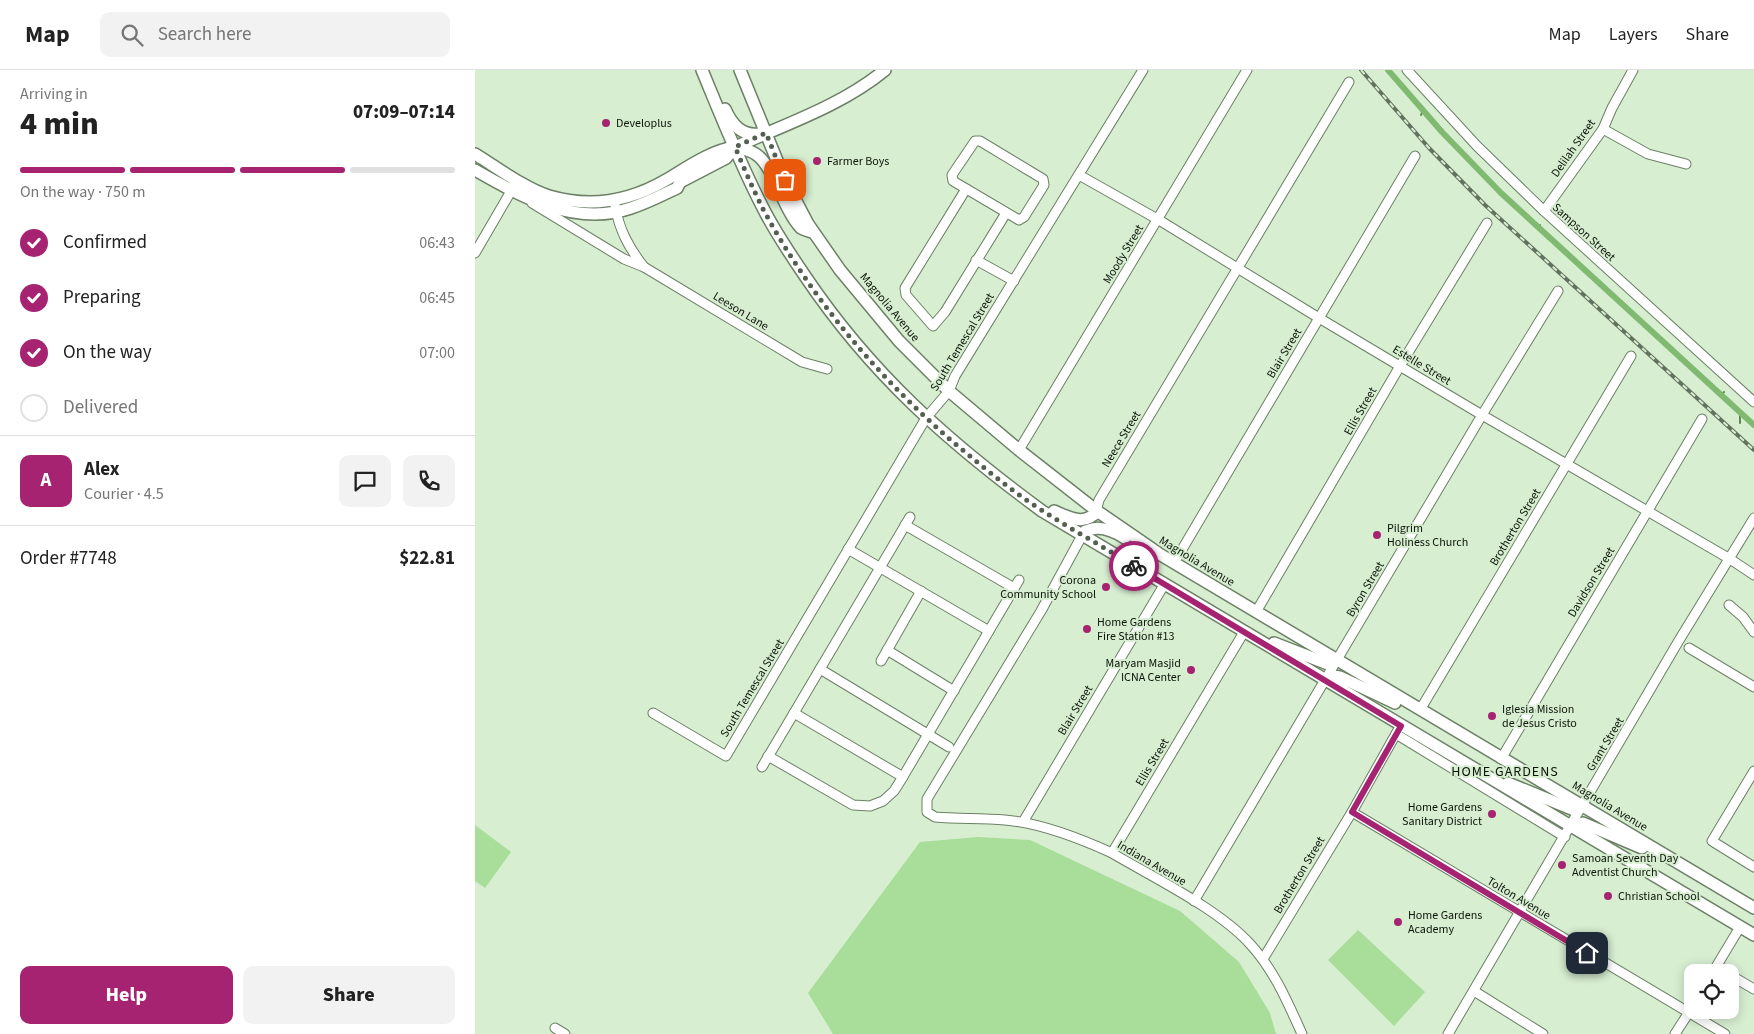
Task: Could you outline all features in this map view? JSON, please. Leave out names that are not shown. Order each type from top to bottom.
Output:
[{"type":"main road","points":[[702,70],[763,207]]},
{"type":"main road","points":[[707,70],[728,116],[738,129],[750,135],[766,133]]},
{"type":"main road","name":"Magnolia Avenue","points":[[740,70],[785,180],[808,224],[840,270],[899,341],[949,391],[1019,450],[1097,511],[1161,555],[1754,908]]},
{"type":"main road","points":[[475,170],[511,191],[542,205],[573,212],[603,213],[626,198],[654,186],[721,150],[735,147],[830,106],[866,85],[885,70]]},
{"type":"main road","points":[[677,188],[680,182],[726,158],[735,147]]},
{"type":"main road","points":[[735,147],[750,151],[759,156],[802,228],[814,233]]},
{"type":"main road","points":[[475,154],[517,180],[547,195],[574,201],[602,202],[629,209],[684,186],[721,166],[731,164],[739,170],[800,268],[843,328],[876,368],[926,418],[971,457],[1024,498],[1042,511],[1083,534],[1164,585],[1325,680],[1398,730],[1472,768],[1574,810],[1583,806]]},
{"type":"main road","points":[[1024,498],[1077,519],[1087,520],[1097,511]]},
{"type":"main road","points":[[1083,534],[1092,528],[1099,528],[1115,533],[1161,555]]},
{"type":"main road","points":[[1244,632],[1328,664],[1337,661]]},
{"type":"main road","points":[[1325,680],[1333,676],[1340,677],[1409,710],[1420,710]]},
{"type":"main road","points":[[1472,768],[1568,832],[1754,935]]},
{"type":"main road","points":[[1568,832],[1583,823],[1685,867]]},
{"type":"street","name":"South Temescal Street","points":[[653,713],[726,756],[926,418],[949,391],[952,381],[1143,70]]},
{"type":"street","name":"Moody Street","points":[[1019,450],[1159,220],[1247,70]]},
{"type":"street","name":"Sampson Street","points":[[1407,70],[1477,146],[1544,212],[1754,402]]},
{"type":"street","name":"Delilah Street","points":[[1544,212],[1603,129],[1633,70]]},
{"type":"street","name":"Neece Street","points":[[927,812],[927,799],[1041,611],[1097,511],[1099,500],[1349,82]]},
{"type":"street","points":[[1603,129],[1648,154],[1686,164]]},
{"type":"street","points":[[975,141],[980,141],[1043,179],[1044,186],[1024,217],[1019,220],[1006,212],[953,181],[952,175],[975,141]]},
{"type":"street","name":"Blair Street","points":[[1174,563],[1415,156]]},
{"type":"street","name":"Estelle Street","points":[[1079,174],[1754,575]]},
{"type":"street","points":[[475,253],[517,180]]},
{"type":"street","points":[[966,189],[905,288],[906,295],[933,326],[945,312],[1006,212]]},
{"type":"street","name":"Leeson Lane","points":[[511,191],[802,362],[827,369]]},
{"type":"street","name":"Leeson Lane","points":[[615,206],[621,231],[644,268]]},
{"type":"street","name":"Ellis Street","points":[[1256,612],[1487,223]]},
{"type":"street","points":[[976,260],[1014,281]]},
{"type":"street","name":"Byron Street","points":[[1194,901],[1482,415],[1559,291]]},
{"type":"street","name":"Brotherton Street","points":[[1420,710],[1631,356]]},
{"type":"street","name":"Davidson Street","points":[[1501,759],[1702,419]]},
{"type":"street","points":[[762,767],[910,516]]},
{"type":"street","name":"Grant Street","points":[[1448,1034],[1678,642],[1754,518]]},
{"type":"street","points":[[768,756],[853,805],[870,806],[883,801],[903,778],[1017,584],[905,525]]},
{"type":"street","points":[[848,549],[989,630]]},
{"type":"street","name":"Blair Street","points":[[1023,822],[1164,585]]},
{"type":"street","points":[[881,661],[921,592]]},
{"type":"street","points":[[1729,605],[1743,617],[1754,632]]},
{"type":"street","name":"Ellis Street","points":[[1111,854],[1244,632]]},
{"type":"street","points":[[1689,648],[1754,687]]},
{"type":"street","points":[[887,650],[954,691]]},
{"type":"street","points":[[820,669],[949,747]]},
{"type":"street","points":[[794,713],[903,778]]},
{"type":"street","points":[[1398,730],[1568,832]]},
{"type":"street","name":"Brotherton Street","points":[[1263,959],[1352,812],[1398,730]]},
{"type":"street","points":[[1754,771],[1712,842],[1754,867]]},
{"type":"street","name":"Indiana Avenue","points":[[927,812],[935,817],[1023,822],[1087,843],[1111,854],[1194,901],[1243,936],[1263,959],[1282,992],[1302,1034]]},
{"type":"street","name":"Tolton Avenue","points":[[1352,812],[1519,912],[1684,1005]]},
{"type":"street","points":[[1718,964],[1740,927]]},
{"type":"street","points":[[1739,980],[1754,989]]},
{"type":"street","points":[[1474,991],[1543,1034]]},
{"type":"street","points":[[1675,1034],[1685,1019]]},
{"type":"street","name":"Tolton Avenue","points":[[1705,1019],[1725,1034]]},
{"type":"street","points":[[555,1028],[565,1034]]},
{"type":"green space","points":[[475,825],[511,852],[485,888],[475,881]]},
{"type":"green space","points":[[978,837],[1030,840],[1180,911],[1239,962],[1270,1013],[1276,1034],[833,1034],[808,993],[920,842]]},
{"type":"green space","points":[[1358,930],[1425,992],[1394,1026],[1328,960]]},
{"type":"waterway","points":[[1388,70],[1442,132],[1501,193],[1754,425]]},
{"type":"waterway","points":[[1421,115],[1423,110]]},
{"type":"waterway","points":[[1721,395],[1724,392]]},
{"type":"waterway","points":[[1740,413],[1740,423]]},
{"type":"railway","points":[[1361,70],[1429,148],[1485,205],[1754,450]]},
{"type":"way so far","points":[[785,180],[766,133],[735,147],[779,236],[821,300],[859,349],[885,378],[926,418],[997,478],[1042,511],[1134,566]]},
{"type":"place","name":"Developlus","points":[[606,123]]},
{"type":"place","name":"Farmer Boys","points":[[817,161]]},
{"type":"place","name":"Pilgrim Holiness Church","points":[[1377,535]]},
{"type":"place","name":"Corona Community School","points":[[1106,587]]},
{"type":"place","name":"Home Gardens Fire Station #13","points":[[1087,629]]},
{"type":"place","name":"Maryam Masjid ICNA Center","points":[[1191,670]]},
{"type":"place","name":"Iglesia Mission de Jesus Cristo","points":[[1492,716]]},
{"type":"place","name":"Home Gardens Sanitary District","points":[[1492,814]]},
{"type":"place","name":"Samoan Seventh Day Adventist Church","points":[[1562,865]]},
{"type":"place","name":"Christian School","points":[[1608,896]]},
{"type":"place","name":"Home Gardens Academy","points":[[1398,922]]},
{"type":"district","name":"HOME GARDENS","points":[[1505,771]]},
{"type":"route","points":[[1134,566],[1401,726],[1352,812],[1587,953]]}]
